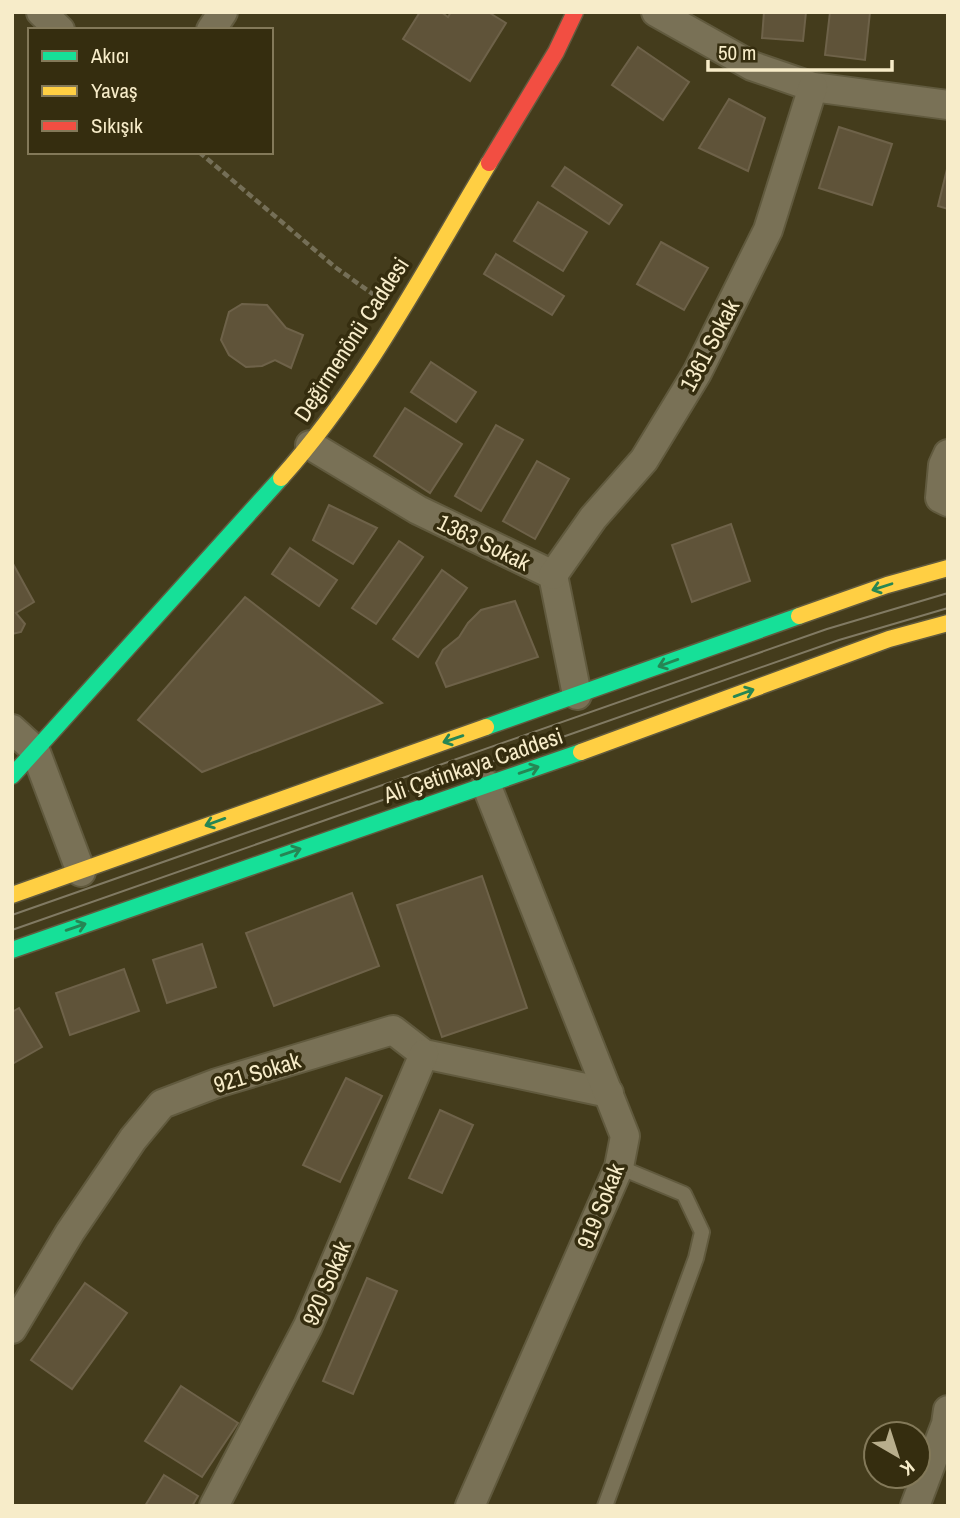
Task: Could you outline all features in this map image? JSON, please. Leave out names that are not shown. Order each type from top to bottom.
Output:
[{"type":"main road","name":"Değirmenönü Caddesi","points":[[12,776],[310,445],[352,389],[556,52],[575,12]]},
{"type":"main road","points":[[12,895],[887,585],[948,568]]},
{"type":"main road","name":"Ali Çetinkaya Caddesi","points":[[12,950],[647,729],[888,639],[948,623]]},
{"type":"street","points":[[41,12],[58,28]]},
{"type":"street","points":[[212,28],[223,12]]},
{"type":"street","points":[[656,12],[752,66],[813,87],[948,105]]},
{"type":"street","name":"1361 Sokak","points":[[553,575],[593,518],[643,460],[697,373],[768,230],[813,87]]},
{"type":"street","name":"1363 Sokak","points":[[310,445],[418,510],[553,575],[578,695]]},
{"type":"street","points":[[948,454],[943,465],[940,498],[948,502]]},
{"type":"street","points":[[12,729],[35,750],[81,872]]},
{"type":"street","name":"919 Sokak","points":[[470,1506],[619,1167],[625,1136],[486,784]]},
{"type":"street","name":"921 Sokak","points":[[12,1329],[70,1232],[133,1139],[162,1104],[217,1083],[393,1030],[424,1054],[609,1093]]},
{"type":"street","name":"920 Sokak","points":[[214,1506],[308,1326],[424,1054]]},
{"type":"street","points":[[915,1506],[946,1424],[948,1410]]},
{"type":"lane","points":[[606,1506],[696,1258],[702,1231],[684,1194],[619,1167]]},
{"type":"path","points":[[201,154],[335,267],[397,312]]},
{"type":"building","points":[[420,12],[441,12],[448,17],[451,12],[488,12],[506,23],[470,81],[403,39]]},
{"type":"building","points":[[764,12],[806,12],[803,41],[762,38]]},
{"type":"building","points":[[830,12],[870,12],[865,60],[825,55]]},
{"type":"building","points":[[638,47],[689,82],[663,120],[612,85]]},
{"type":"building","points":[[729,99],[765,118],[748,171],[699,148]]},
{"type":"building","points":[[839,127],[892,144],[872,205],[819,188]]},
{"type":"building","points":[[948,165],[948,209],[938,206]]},
{"type":"building","points":[[565,167],[622,205],[609,224],[552,186]]},
{"type":"building","points":[[538,202],[587,232],[563,271],[514,241]]},
{"type":"building","points":[[661,242],[708,268],[684,310],[637,284]]},
{"type":"building","points":[[496,254],[564,296],[552,315],[484,274]]},
{"type":"building","points":[[242,304],[267,305],[286,328],[303,335],[291,368],[275,360],[262,366],[246,367],[229,355],[221,340],[229,312]]},
{"type":"building","points":[[431,362],[476,392],[456,422],[411,392]]},
{"type":"building","points":[[405,408],[462,444],[430,493],[374,456]]},
{"type":"building","points":[[496,425],[523,440],[481,511],[455,496]]},
{"type":"building","points":[[537,461],[569,479],[535,539],[503,521]]},
{"type":"building","points":[[329,505],[377,528],[353,564],[313,540]]},
{"type":"building","points":[[731,524],[750,581],[692,602],[672,545]]},
{"type":"building","points":[[399,541],[423,557],[376,624],[352,608]]},
{"type":"building","points":[[290,548],[337,580],[319,606],[272,574]]},
{"type":"building","points":[[12,562],[34,602],[16,613],[25,624],[21,632],[12,634]]},
{"type":"building","points":[[442,570],[467,588],[418,657],[393,639]]},
{"type":"building","points":[[245,597],[382,703],[202,772],[138,720]]},
{"type":"building","points":[[515,601],[538,657],[446,687],[436,663],[443,650],[459,637],[481,610]]},
{"type":"building","points":[[482,876],[527,1008],[442,1037],[397,905]]},
{"type":"building","points":[[352,893],[379,966],[274,1006],[246,933]]},
{"type":"building","points":[[202,944],[216,987],[167,1003],[153,960]]},
{"type":"building","points":[[124,969],[139,1011],[70,1035],[56,993]]},
{"type":"building","points":[[19,1008],[42,1047],[12,1064],[12,1012]]},
{"type":"building","points":[[346,1078],[382,1096],[340,1182],[303,1165]]},
{"type":"building","points":[[440,1110],[473,1125],[442,1193],[409,1178]]},
{"type":"building","points":[[367,1278],[397,1291],[353,1394],[323,1381]]},
{"type":"building","points":[[85,1283],[127,1313],[72,1389],[31,1360]]},
{"type":"building","points":[[181,1386],[238,1423],[202,1477],[145,1441]]},
{"type":"building","points":[[164,1475],[198,1496],[192,1506],[145,1506]]},
{"type":"tram line","points":[[12,915],[827,629],[948,593]]},
{"type":"tram line","points":[[12,930],[839,640],[948,608]]},
{"type":"traffic: fast","points":[[12,776],[281,478]]},
{"type":"traffic: fast","points":[[486,727],[799,616]]},
{"type":"traffic: fast","points":[[12,950],[581,752]]},
{"type":"traffic: slow","points":[[281,478],[367,366],[489,163]]},
{"type":"traffic: slow","points":[[799,616],[887,585],[948,568]]},
{"type":"traffic: slow","points":[[581,752],[889,639],[948,623]]},
{"type":"traffic: slow","points":[[12,895],[486,727]]},
{"type":"traffic: jam","points":[[489,163],[556,52],[575,12]]}]
